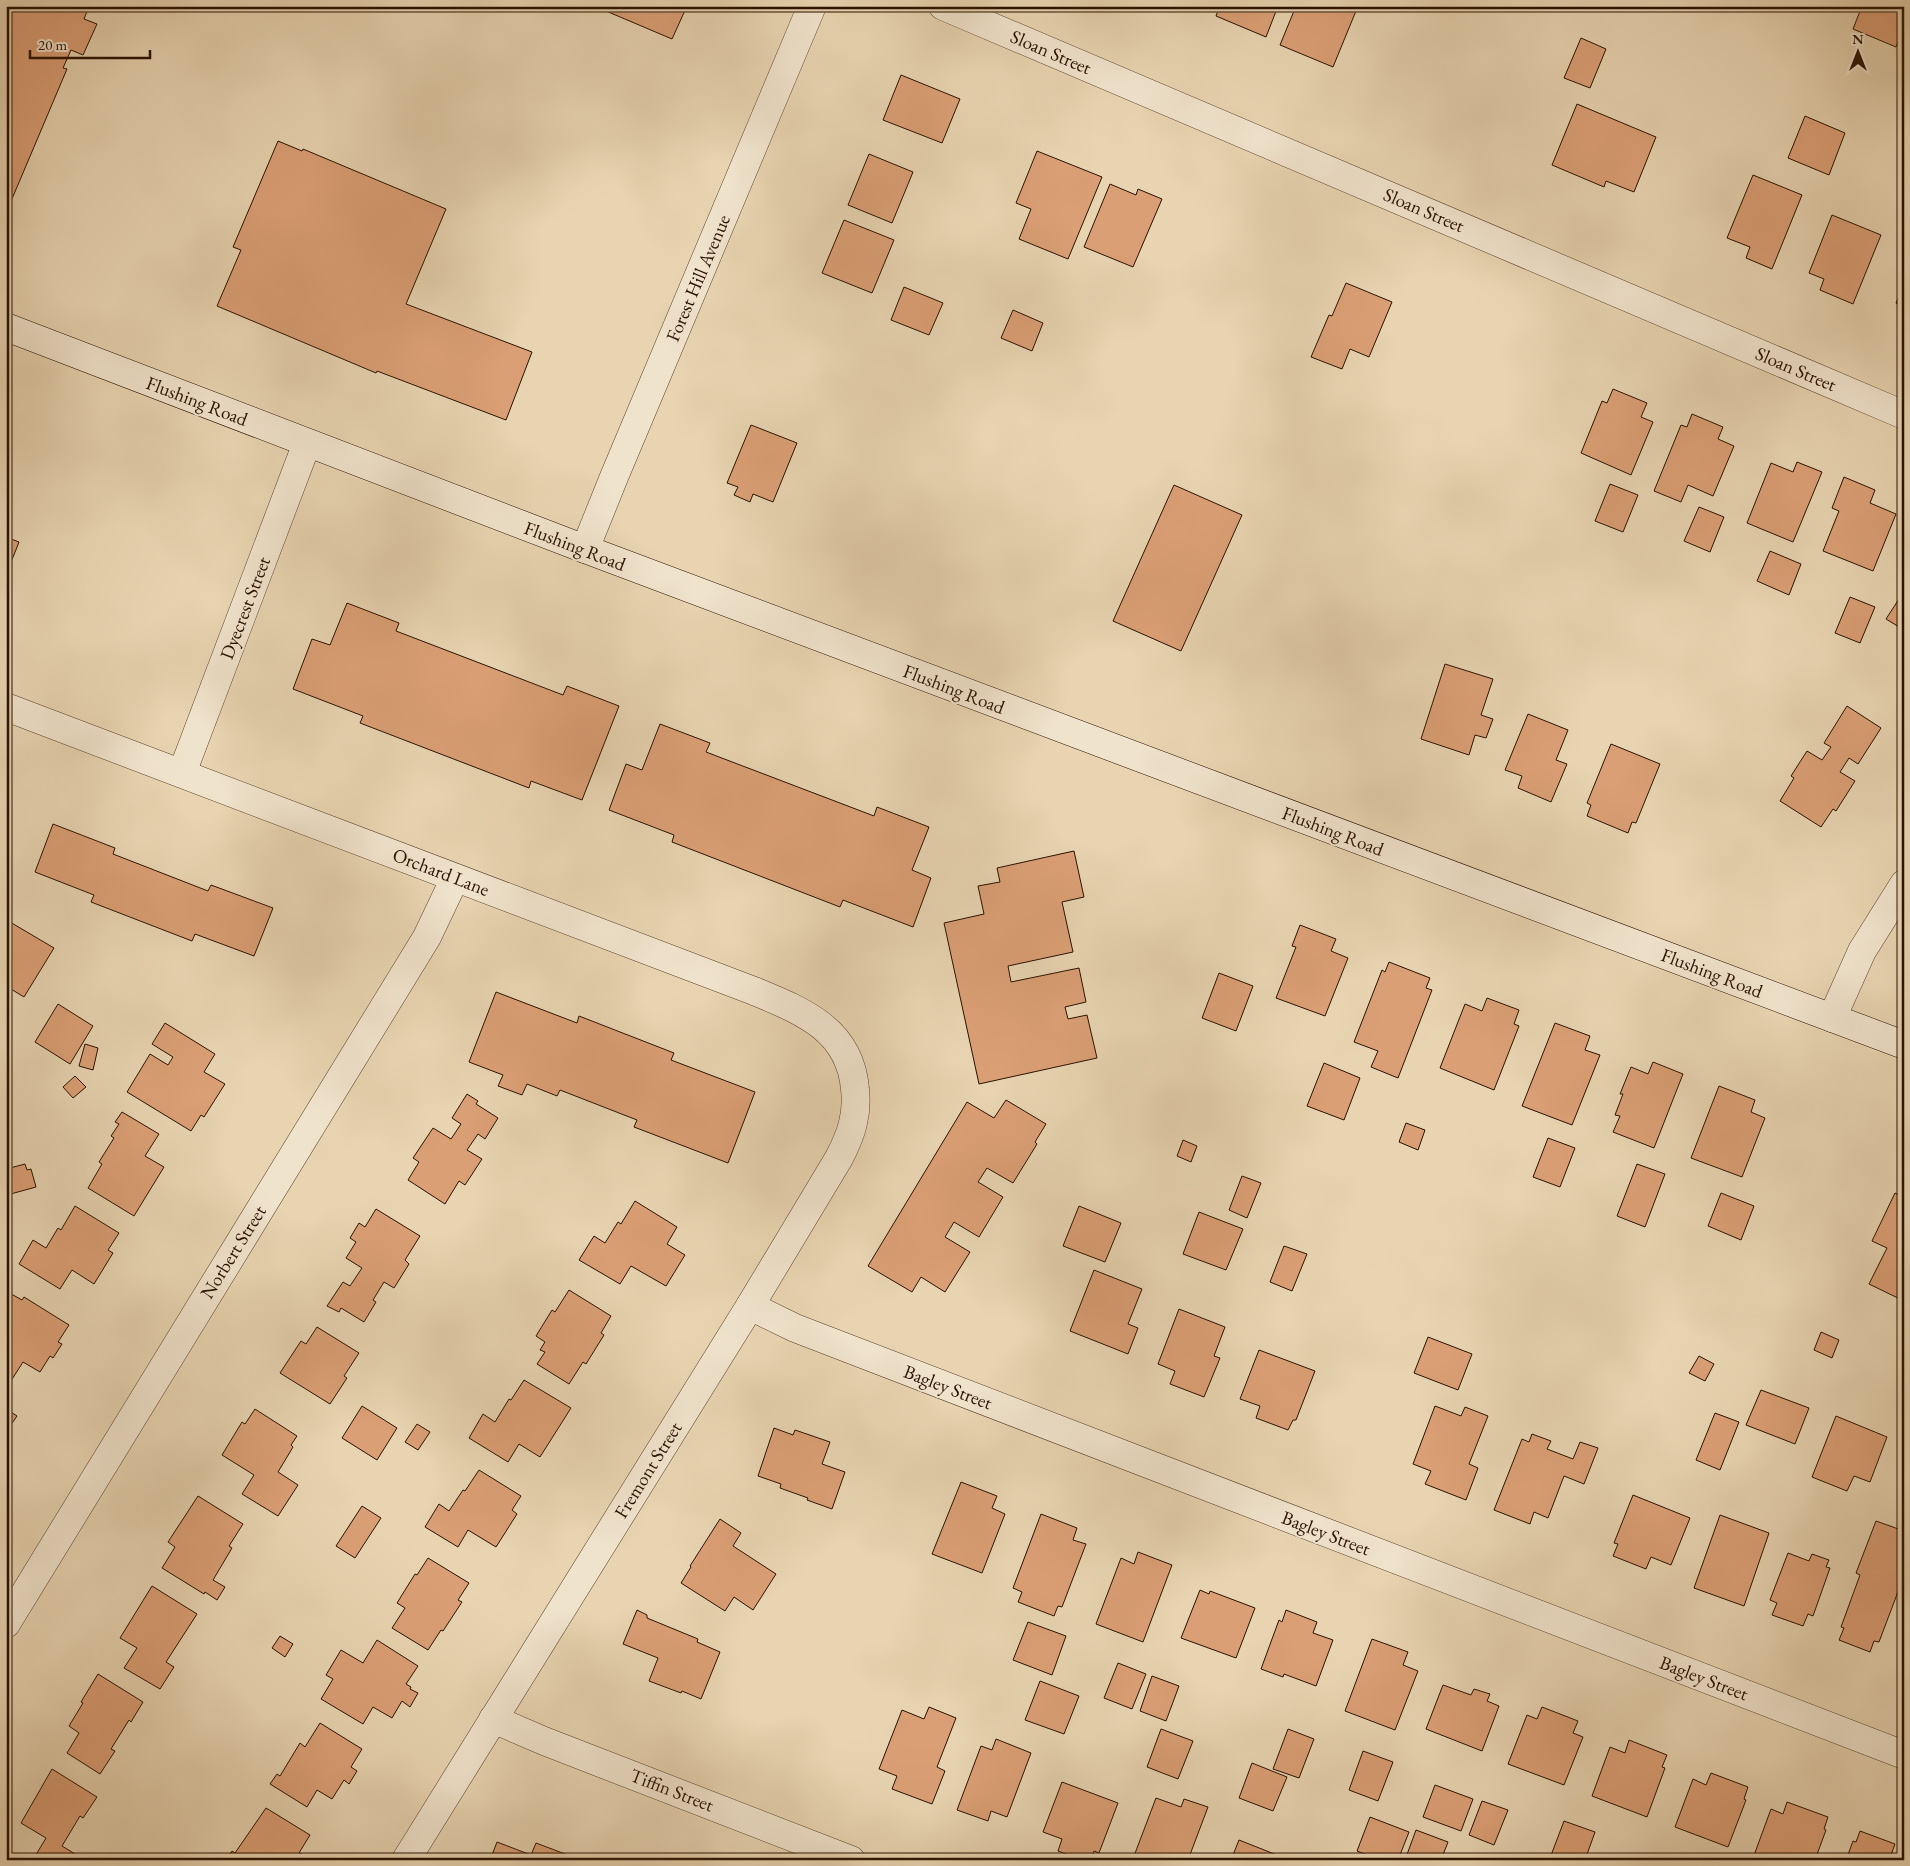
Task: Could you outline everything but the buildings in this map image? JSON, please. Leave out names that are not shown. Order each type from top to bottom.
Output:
[{"type":"street","name":"Forest Hill Avenue","points":[[585,550],[812,6]]},
{"type":"street","name":"Sloan Street","points":[[943,6],[1904,415]]},
{"type":"street","name":"Flushing Road","points":[[6,327],[585,550],[1904,1045]]},
{"type":"street","name":"Dyecrest Street","points":[[182,773],[307,443]]},
{"type":"street","name":"Orchard Lane","points":[[6,707],[795,1008],[823,1026],[833,1036],[842,1047],[852,1070]]},
{"type":"street","name":"Norbert Street","points":[[6,1624],[427,937],[455,878]]},
{"type":"street","points":[[1832,1018],[1862,951],[1904,884]]},
{"type":"street","name":"Fremont Street","points":[[406,1860],[750,1306],[839,1158],[850,1135],[856,1108],[856,1092],[852,1070]]},
{"type":"street","name":"Bagley Street","points":[[750,1306],[795,1328],[1904,1755]]},
{"type":"street","name":"Tiffin Street","points":[[493,1718],[537,1738],[851,1860]]}]
